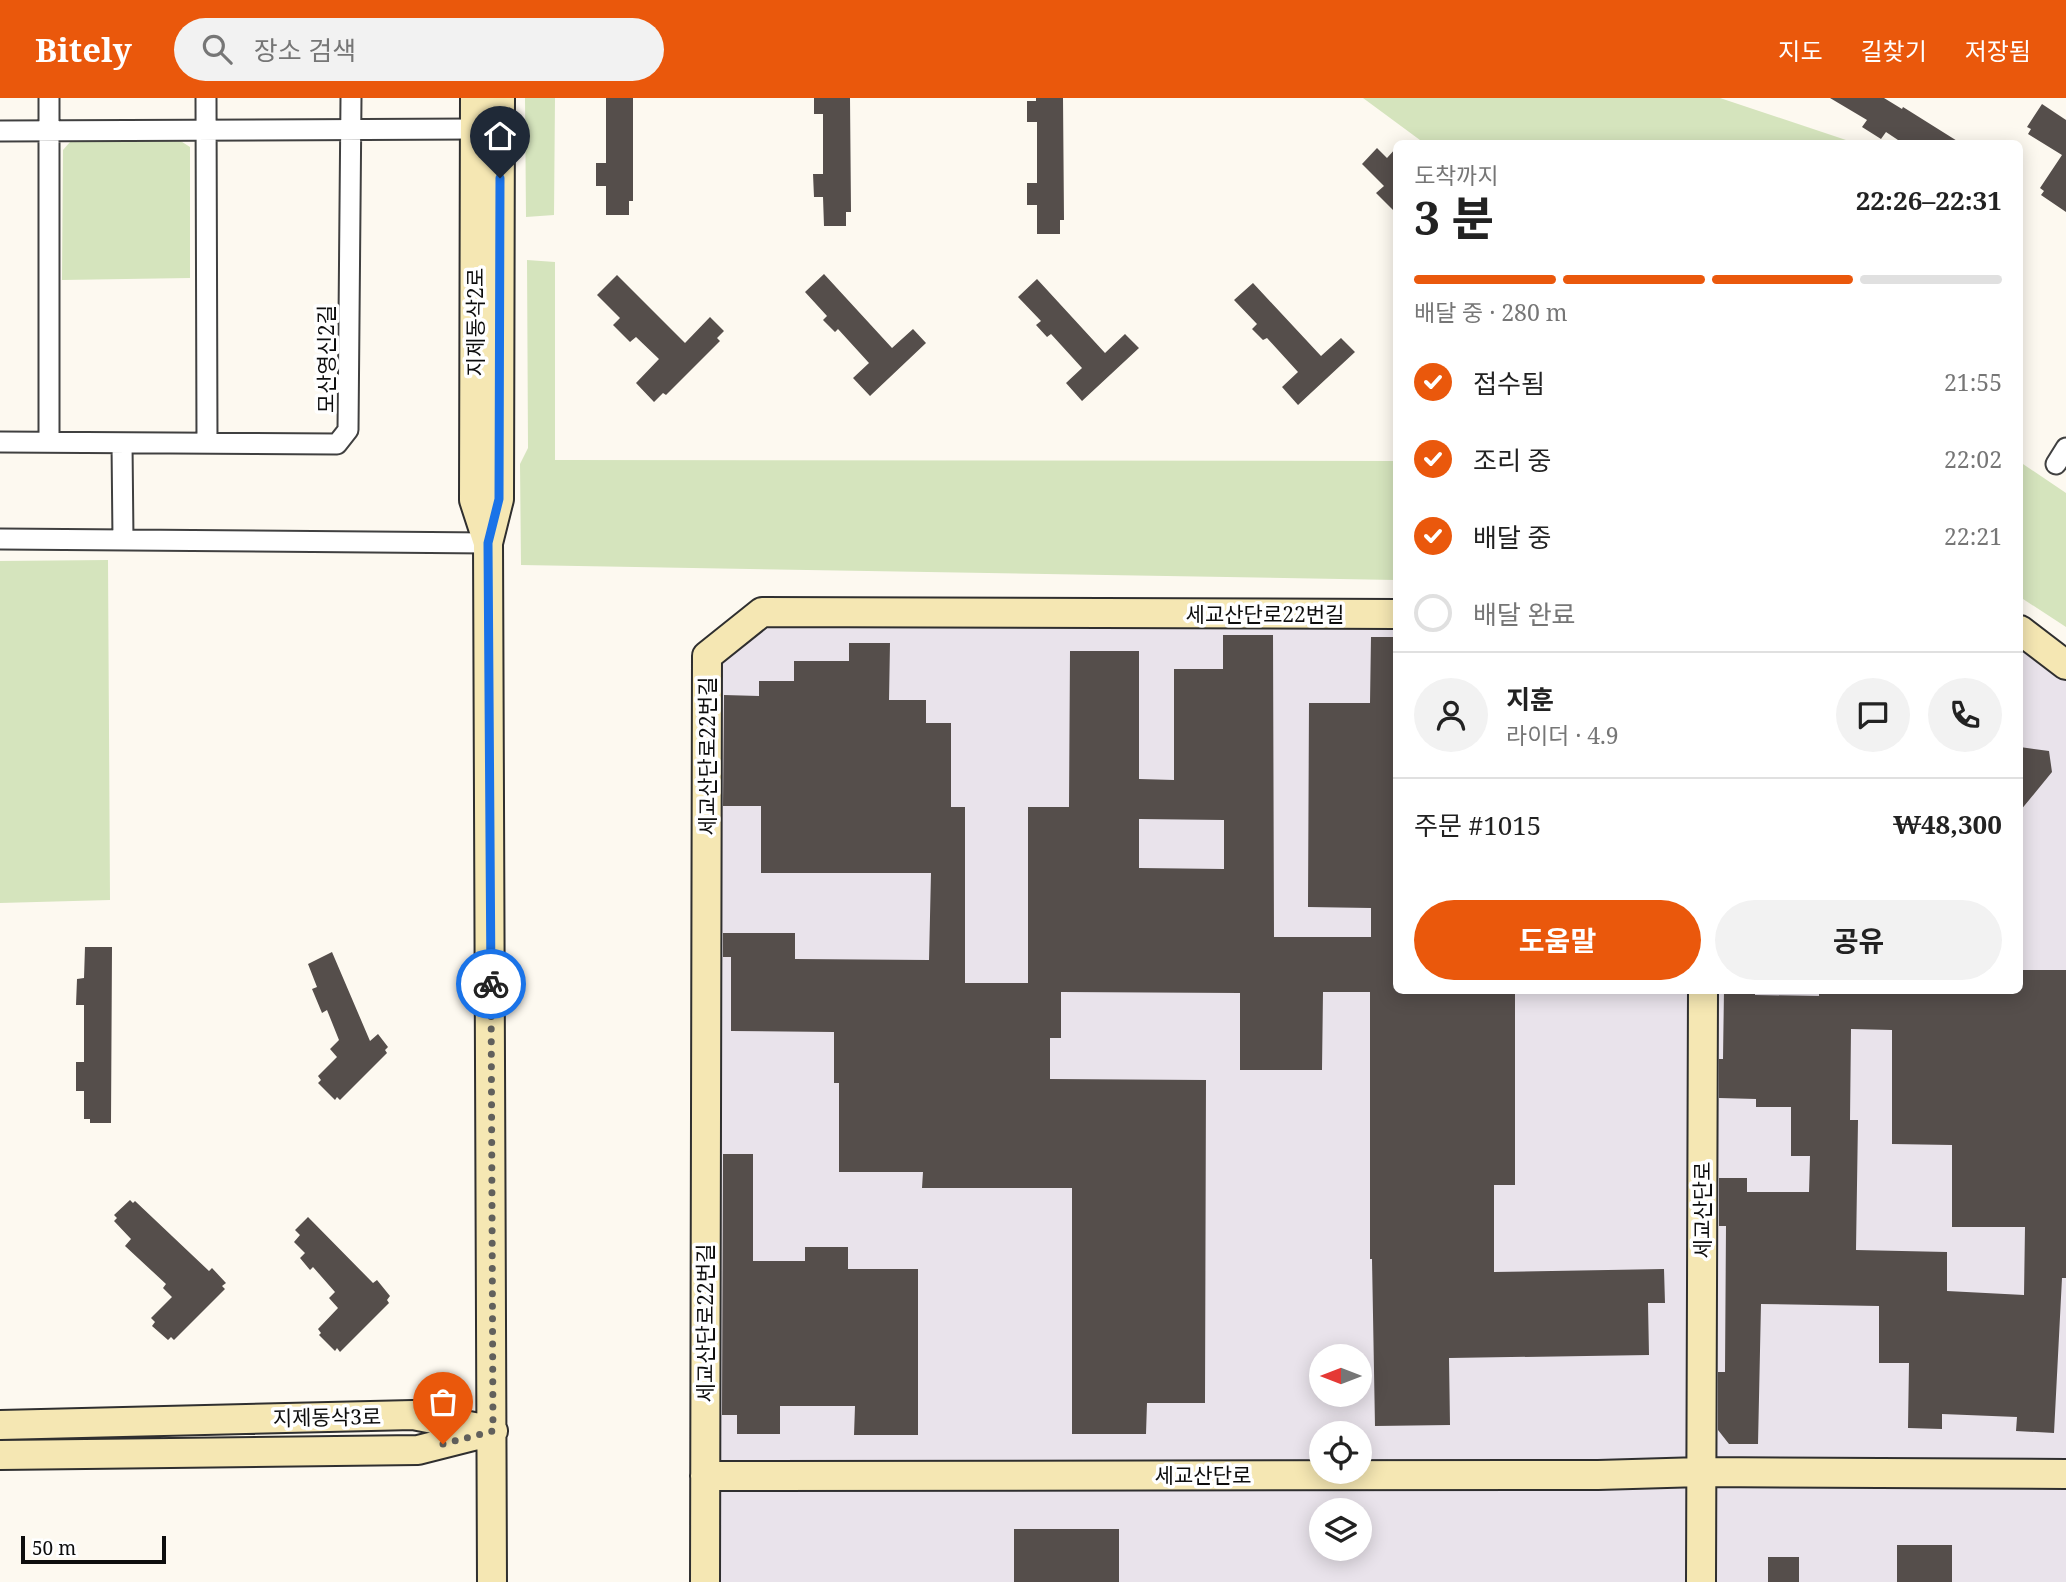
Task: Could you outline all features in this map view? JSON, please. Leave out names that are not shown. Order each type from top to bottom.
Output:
[{"type":"street","points":[[49,98],[49,441]]},
{"type":"street","points":[[206,98],[207,443]]},
{"type":"street","name":"모산영신2길","points":[[0,442],[337,444],[348,430],[351,98]]},
{"type":"street","name":"지제동삭2로","points":[[475,98],[474,500],[488,543]]},
{"type":"street","name":"지제동삭2로","points":[[492,1582],[488,543],[499,499],[500,98]]},
{"type":"street","points":[[0,131],[475,129]]},
{"type":"street","points":[[122,443],[123,540]]},
{"type":"street","points":[[0,540],[488,543]]},
{"type":"street","name":"세교산단로22번길","points":[[705,1476],[708,656],[762,612],[1393,614]]},
{"type":"street","points":[[2023,633],[2066,666]]},
{"type":"street","name":"세교산단로","points":[[1701,1582],[1703,994]]},
{"type":"street","name":"지제동삭3로","points":[[0,1424],[413,1415],[493,1431]]},
{"type":"street","name":"지제동삭3로","points":[[0,1455],[418,1450],[493,1431]]},
{"type":"street","name":"세교산단로","points":[[705,1476],[1556,1475],[1701,1472],[2066,1475]]},
{"type":"street","points":[[705,1476],[705,1582]]},
{"type":"shaded area","points":[[1393,606],[1393,994],[2023,994],[2023,626],[2066,653],[2066,1582],[699,1582],[697,665],[709,636],[733,618]]},
{"type":"green space","points":[[525,98],[555,98],[554,215],[526,217]]},
{"type":"green space","points":[[1363,98],[1720,98],[1846,140],[1420,140]]},
{"type":"green space","points":[[179,140],[190,147],[190,278],[62,280],[63,150],[70,142]]},
{"type":"green space","points":[[527,260],[555,262],[555,460],[1393,461],[1393,580],[521,565],[520,464],[528,448]]},
{"type":"green space","points":[[2023,464],[2066,493],[2066,627],[2023,599]]},
{"type":"green space","points":[[108,560],[110,900],[0,903],[0,561]]},
{"type":"building","points":[[606,98],[633,98],[633,201],[629,201],[629,215],[606,215],[606,186],[596,186],[596,163],[606,163]]},
{"type":"building","points":[[814,98],[850,98],[851,212],[846,212],[846,226],[824,226],[823,197],[814,197],[813,174],[823,174],[823,114],[814,114]]},
{"type":"building","points":[[1036,98],[1063,98],[1064,220],[1060,220],[1060,234],[1037,234],[1037,205],[1027,205],[1027,183],[1037,183],[1037,122],[1027,122],[1027,101],[1036,101]]},
{"type":"building","points":[[1830,98],[1884,98],[1956,140],[1898,140],[1886,132],[1881,139],[1862,127],[1867,120]]},
{"type":"building","points":[[2042,104],[2066,120],[2066,212],[2041,195],[2044,191],[2040,188],[2062,155],[2028,134],[2031,129],[2027,127]]},
{"type":"building","points":[[1377,148],[1387,158],[1393,151],[1393,210],[1376,193],[1384,186],[1362,164]]},
{"type":"building","points":[[824,274],[892,348],[913,329],[926,343],[870,396],[853,378],[869,363],[838,329],[835,332],[823,320],[827,316],[805,292]]},
{"type":"building","points":[[617,275],[685,343],[710,317],[724,331],[717,338],[720,341],[666,395],[663,393],[654,402],[636,383],[659,359],[636,337],[630,342],[613,325],[620,318],[597,295]]},
{"type":"building","points":[[1037,279],[1105,353],[1125,334],[1139,348],[1082,401],[1066,383],[1082,368],[1051,334],[1047,337],[1036,325],[1041,321],[1018,297]]},
{"type":"building","points":[[1253,283],[1321,356],[1341,338],[1355,352],[1298,405],[1282,387],[1298,372],[1267,338],[1263,340],[1252,329],[1257,324],[1234,300]]},
{"type":"building","points":[[1223,635],[1273,635],[1274,937],[1371,937],[1371,908],[1308,907],[1309,703],[1370,703],[1371,637],[1393,637],[1393,994],[1515,994],[1515,1185],[1494,1185],[1494,1272],[1664,1269],[1665,1303],[1648,1303],[1649,1355],[1449,1358],[1450,1425],[1375,1426],[1370,1259],[1370,992],[1323,992],[1322,1070],[1240,1070],[1240,993],[1061,992],[1061,1038],[1050,1038],[1050,1079],[1206,1080],[1205,1403],[1147,1403],[1146,1434],[1072,1434],[1072,1188],[922,1188],[923,1172],[839,1172],[839,1083],[834,1083],[834,1032],[731,1031],[731,957],[723,957],[723,933],[795,933],[795,959],[929,960],[931,873],[761,873],[761,806],[723,806],[724,695],[759,696],[759,681],[794,681],[794,661],[849,661],[849,643],[890,643],[889,700],[926,700],[926,723],[951,723],[951,807],[965,807],[965,983],[1028,983],[1028,807],[1069,807],[1070,651],[1139,651],[1139,779],[1174,780],[1174,669],[1223,669]],"holes":[[[1139,819],[1224,820],[1224,869],[1139,868]]]},
{"type":"building","points":[[2023,747],[2049,751],[2052,772],[2023,807]]},
{"type":"building","points":[[85,947],[112,947],[111,1123],[90,1123],[90,1119],[84,1119],[84,1091],[76,1091],[76,1062],[84,1062],[84,1005],[76,1005],[77,979],[84,978]]},
{"type":"building","points":[[332,952],[370,1041],[378,1034],[388,1047],[385,1050],[387,1053],[340,1100],[337,1097],[335,1100],[318,1083],[321,1080],[318,1076],[337,1057],[330,1049],[339,1040],[327,1010],[322,1013],[312,989],[317,987],[308,964]]},
{"type":"building","points":[[2023,970],[2066,970],[2066,1278],[2062,1278],[2054,1433],[2016,1431],[2017,1417],[1942,1414],[1942,1429],[1908,1428],[1909,1363],[1879,1363],[1879,1306],[1761,1304],[1758,1444],[1729,1444],[1718,1430],[1718,1372],[1725,1372],[1726,1226],[1719,1226],[1719,1178],[1747,1178],[1747,1192],[1809,1192],[1810,1156],[1791,1156],[1791,1107],[1756,1107],[1756,1099],[1719,1098],[1719,1059],[1723,1059],[1724,994],[2023,994]],"holes":[[[1851,1029],[1892,1030],[1892,1144],[1952,1145],[1952,1227],[2025,1227],[2024,1295],[1947,1291],[1947,1252],[1856,1250],[1858,1120],[1850,1120]]]},
{"type":"building","points":[[723,1154],[753,1154],[753,1261],[805,1261],[805,1247],[848,1247],[848,1269],[918,1269],[918,1435],[854,1435],[855,1406],[780,1406],[780,1434],[737,1434],[737,1415],[722,1415]]},
{"type":"building","points":[[130,1200],[133,1203],[135,1201],[209,1271],[212,1268],[226,1283],[222,1286],[225,1289],[174,1340],[171,1337],[168,1340],[152,1326],[155,1322],[151,1318],[172,1297],[163,1288],[166,1284],[125,1246],[131,1239],[114,1221],[117,1218],[114,1215]]},
{"type":"building","points":[[308,1217],[373,1283],[377,1280],[390,1296],[387,1300],[389,1303],[340,1352],[337,1348],[335,1351],[319,1335],[321,1333],[318,1329],[338,1308],[329,1298],[335,1292],[313,1267],[310,1270],[300,1258],[305,1253],[294,1242],[300,1235],[295,1230]]},
{"type":"building","points":[[1014,1529],[1119,1529],[1119,1582],[1014,1582]]},
{"type":"building","points":[[1897,1545],[1952,1545],[1952,1582],[1897,1582]]},
{"type":"building","points":[[1768,1557],[1799,1557],[1799,1582],[1768,1582]]},
{"type":"way so far","points":[[443,1444],[493,1431],[491,984]]},
{"type":"route","points":[[491,984],[488,543],[499,499],[500,178]]}]
